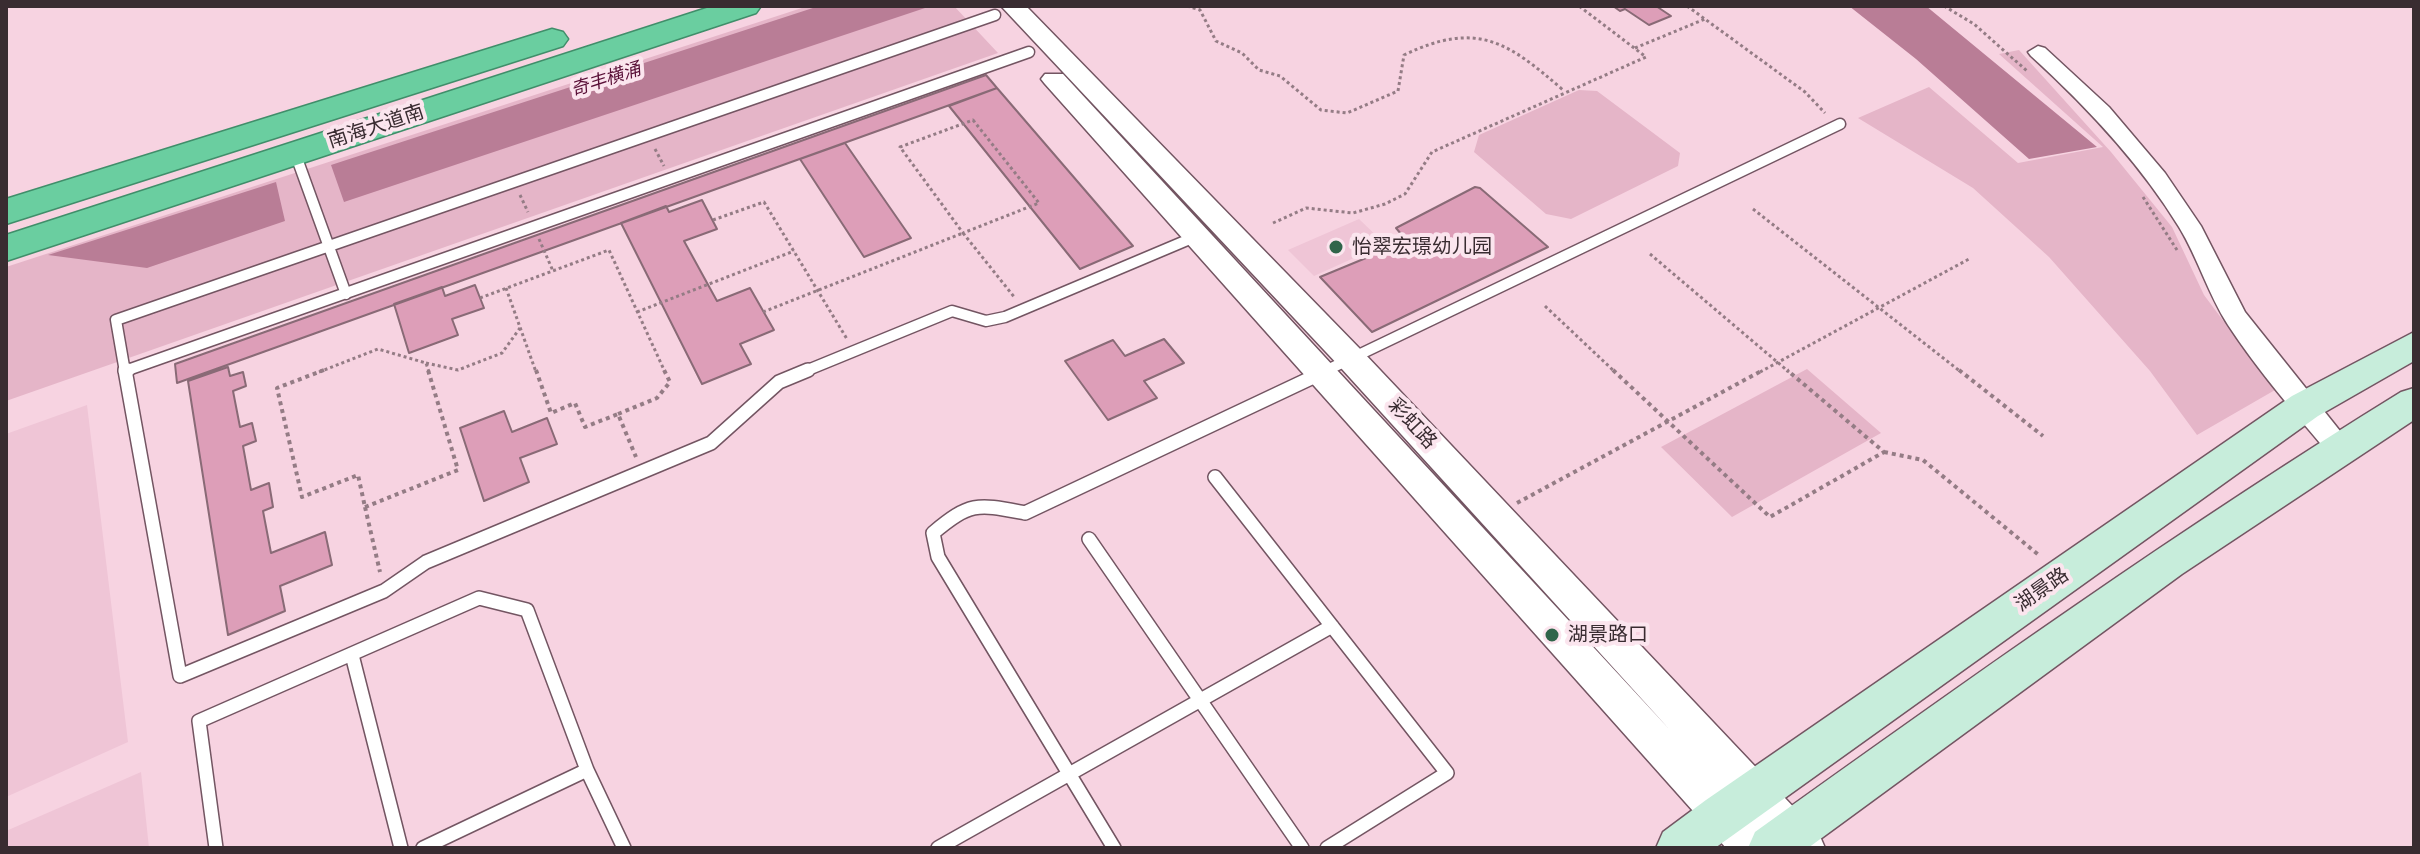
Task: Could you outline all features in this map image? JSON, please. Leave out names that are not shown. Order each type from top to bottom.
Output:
[{"type":"highway","name":"南海大道南","points":[[10,210],[657,6]]},
{"type":"highway","name":"南海大道南","points":[[6,248],[745,6]]},
{"type":"highway","points":[[6,254],[54,232]]},
{"type":"main road","name":"湖景路","points":[[1679,848],[2305,406],[2414,345]]},
{"type":"main road","points":[[1789,843],[2142,579],[2414,402]]},
{"type":"street","name":"彩虹路","points":[[998,9],[1029,52],[1323,374],[1738,804],[1789,843]]},
{"type":"street","name":"彩虹路","points":[[998,9],[1352,360],[1496,514],[1738,804],[1753,848]]},
{"type":"street","points":[[2036,64],[2077,86],[2145,161],[2192,229],[2224,297],[2264,356],[2339,448]]},
{"type":"lane","points":[[998,9],[648,135],[116,320],[180,676],[384,591],[426,562],[711,443],[779,382],[952,311],[986,321],[1024,309],[1197,236]]},
{"type":"lane","points":[[125,371],[1029,52]]},
{"type":"lane","points":[[1114,848],[938,557],[933,533],[958,512],[983,505],[1025,513],[1323,374],[1840,124]]},
{"type":"lane","points":[[295,153],[346,294]]},
{"type":"lane","points":[[1215,477],[1447,773],[1327,848]]},
{"type":"lane","points":[[1089,539],[1302,848]]},
{"type":"lane","points":[[216,848],[199,721],[479,598],[527,610],[587,770],[624,848]]},
{"type":"lane","points":[[938,848],[1332,626]]},
{"type":"lane","points":[[352,655],[401,848]]},
{"type":"lane","points":[[423,848],[587,770]]},
{"type":"path","points":[[1187,6],[1202,8],[1216,41],[1242,53],[1259,70],[1280,76],[1321,110],[1347,113],[1398,91],[1404,55],[1422,45],[1449,40],[1499,42],[1564,91]]},
{"type":"path","points":[[1273,223],[1306,208],[1353,213],[1385,204],[1405,194],[1432,152],[1646,57],[1579,6]]},
{"type":"path","points":[[1687,6],[1805,92],[1840,124]]},
{"type":"path","points":[[1944,6],[2036,64]]},
{"type":"path","points":[[1635,48],[1705,19]]},
{"type":"path","points":[[763,312],[817,291],[963,233],[1039,203],[973,120],[900,147],[963,233],[1024,309]]},
{"type":"path","points":[[648,135],[670,179]]},
{"type":"path","points":[[2139,192],[2182,258]]},
{"type":"path","points":[[713,220],[764,202],[855,351]]},
{"type":"path","points":[[1753,209],[2043,436]]},
{"type":"path","points":[[480,298],[506,288],[609,250],[670,382],[657,398],[585,427],[575,403],[551,413],[506,288]]},
{"type":"path","points":[[637,312],[794,251]]},
{"type":"path","points":[[1650,254],[1884,452],[1923,460],[2064,575]]},
{"type":"path","points":[[1496,514],[1969,259]]},
{"type":"path","points":[[1545,306],[1770,517],[1884,452]]},
{"type":"path","points":[[384,591],[358,475],[302,497],[277,388],[378,349],[458,370],[502,353],[520,328]]},
{"type":"path","points":[[364,507],[458,470],[426,363]]},
{"type":"path","points":[[618,414],[643,472]]},
{"type":"shaded area","points":[[808,6],[954,6],[998,53],[6,401],[6,267]]},
{"type":"shaded area","points":[[2019,50],[2111,152],[2172,227],[2204,295],[2275,390],[2197,435],[2150,371],[2049,257],[1973,188],[1858,118],[1929,87],[2018,163],[2103,147],[1999,54]]},
{"type":"shaded area","points":[[1579,90],[1597,91],[1680,153],[1678,166],[1571,219],[1546,214],[1474,152],[1479,135]]},
{"type":"shaded area","name":"怡翠宏璟幼儿园","points":[[1359,219],[1385,244],[1314,276],[1288,250]]},
{"type":"shaded area","points":[[1807,369],[1881,433],[1732,517],[1661,447]]},
{"type":"shaded area","points":[[87,405],[128,742],[6,797],[6,434]]},
{"type":"shaded area","points":[[141,772],[149,848],[6,848],[6,831]]},
{"type":"water","name":"奇丰横涌","points":[[819,6],[931,6],[344,202],[331,165]]},
{"type":"water","points":[[1849,6],[1926,6],[2097,147],[2029,159],[1916,59]]},
{"type":"water","points":[[276,182],[285,221],[147,268],[48,255]]},
{"type":"building","points":[[1613,6],[1656,6],[1671,16],[1649,25],[1625,9],[1620,11]]},
{"type":"building","points":[[986,75],[997,88],[177,383],[175,364]]},
{"type":"building","points":[[997,88],[1133,246],[1080,269],[949,106]]},
{"type":"building","points":[[845,143],[911,238],[864,257],[800,159]]},
{"type":"building","points":[[1475,187],[1480,188],[1548,247],[1372,332],[1320,277],[1407,241],[1396,228]]},
{"type":"building","points":[[702,200],[717,229],[684,241],[717,301],[750,288],[774,330],[740,344],[751,364],[702,384],[621,223],[666,206],[669,212]]},
{"type":"building","points":[[475,285],[484,308],[452,319],[458,335],[409,353],[394,304],[442,287],[445,296]]},
{"type":"building","points":[[1164,339],[1184,363],[1144,381],[1157,398],[1108,420],[1065,361],[1113,340],[1125,356]]},
{"type":"building","points":[[228,367],[230,376],[243,372],[246,386],[233,391],[240,427],[252,423],[256,441],[243,446],[251,490],[269,483],[273,507],[263,511],[271,553],[325,532],[332,565],[280,586],[285,611],[228,635],[188,381]]},
{"type":"building","points":[[504,411],[512,432],[547,418],[557,444],[520,458],[529,482],[484,501],[460,428]]},
{"type":"place","name":"怡翠宏璟幼儿园","points":[[1336,247]]},
{"type":"place","name":"湖景路口","points":[[1552,635]]}]
